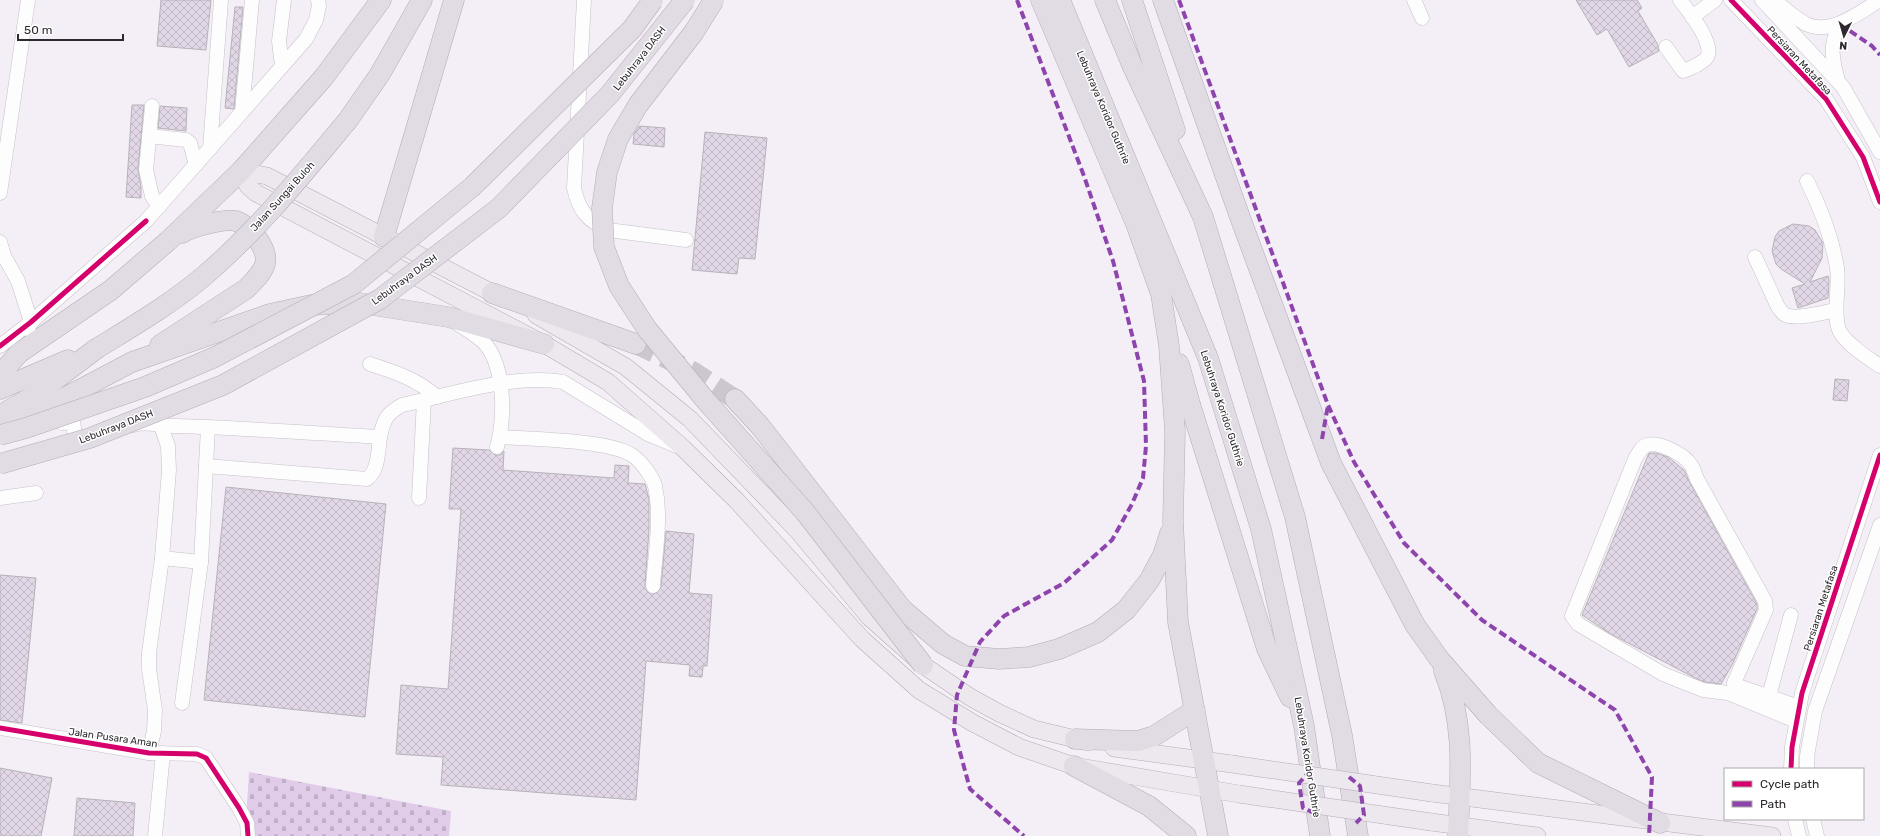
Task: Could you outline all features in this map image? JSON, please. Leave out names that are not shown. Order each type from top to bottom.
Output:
[{"type":"highway","points":[[0,375],[19,353],[111,290],[168,241],[241,171],[324,77],[381,0]]},
{"type":"highway","name":"Jalan Sungai Buloh","points":[[0,415],[35,395],[96,349],[168,303],[204,276],[239,243],[288,191],[348,120],[380,74],[422,0]]},
{"type":"highway","points":[[384,236],[454,0]]},
{"type":"highway","points":[[0,435],[26,428],[146,388],[215,357],[354,284],[472,187],[632,29],[653,0]]},
{"type":"highway","name":"Lebuhraya DASH","points":[[0,464],[90,438],[222,385],[380,299],[499,208],[610,94],[685,0]]},
{"type":"highway","points":[[714,0],[694,32],[638,105],[618,139],[607,172],[602,208],[604,247],[619,286],[647,329],[707,402],[806,512],[922,665]]},
{"type":"highway","points":[[1041,0],[1136,224],[1161,294],[1190,404],[1267,649],[1304,726]]},
{"type":"highway","name":"Lebuhraya Koridor Guthrie","points":[[1060,0],[1208,358],[1261,529],[1304,726],[1320,836]]},
{"type":"highway","points":[[1105,0],[1132,65],[1203,217]]},
{"type":"highway","points":[[1132,0],[1203,217],[1295,517],[1342,735],[1358,836]]},
{"type":"highway","points":[[1163,0],[1241,220],[1331,463],[1415,625],[1440,660],[1488,715],[1538,763],[1660,823]]},
{"type":"highway","points":[[0,418],[20,417],[45,408],[132,362],[246,289],[258,277],[265,264],[261,243],[245,226],[234,220],[210,223],[188,229],[168,241]]},
{"type":"highway","points":[[492,293],[636,344]]},
{"type":"highway","points":[[1161,294],[1169,346],[1176,431],[1173,521],[1178,622],[1218,836]]},
{"type":"highway","points":[[132,362],[270,314],[311,305],[360,303],[448,317],[544,344]]},
{"type":"highway","name":"Jalan Sungai Buloh","points":[[0,389],[96,349]]},
{"type":"highway","points":[[736,399],[760,426],[902,609],[943,644],[965,656],[999,659],[1029,657],[1059,649],[1098,632],[1126,610],[1149,581],[1163,555],[1173,521]]},
{"type":"highway","points":[[1440,660],[1453,693],[1459,723],[1461,764],[1458,831]]},
{"type":"highway","points":[[1075,739],[1138,741],[1154,736],[1195,710]]},
{"type":"highway","points":[[1074,766],[1149,806],[1186,836]]},
{"type":"main road","points":[[241,171],[268,176],[548,322],[626,367],[690,419],[798,531],[869,617],[922,665],[970,697],[999,713],[1034,729],[1109,747],[1205,761],[1459,797],[1772,836]]},
{"type":"main road","points":[[241,171],[248,186],[256,193],[544,344],[608,382],[683,448],[737,501],[862,639],[919,690],[972,723],[1019,747],[1074,766],[1238,794],[1431,822],[1458,831],[1537,836]]},
{"type":"street","points":[[0,193],[28,0]]},
{"type":"street","points":[[210,149],[221,0]]},
{"type":"street","points":[[242,112],[252,0]]},
{"type":"street","points":[[282,66],[279,41],[284,0]]},
{"type":"street","points":[[0,346],[31,322],[146,221],[159,207],[306,39],[316,20],[319,6],[318,0]]},
{"type":"street","points":[[584,0],[574,188],[577,202],[584,214],[598,225],[608,230],[686,240]]},
{"type":"street","points":[[1414,0],[1422,18]]},
{"type":"street","points":[[1666,47],[1683,70],[1688,70],[1706,60],[1708,56],[1708,47],[1705,38],[1680,0]]},
{"type":"street","points":[[1692,17],[1715,0]]},
{"type":"street","name":"Persiaran Metafasa","points":[[1731,0],[1826,99],[1863,157],[1880,202]]},
{"type":"street","name":"Persiaran Metafasa","points":[[1762,0],[1843,87],[1880,152]]},
{"type":"street","points":[[1774,0],[1806,24],[1814,27],[1840,24],[1880,0]]},
{"type":"street","points":[[1839,83],[1833,64],[1832,49],[1833,36],[1840,24]]},
{"type":"street","points":[[152,106],[146,170],[148,185],[152,196],[159,207]]},
{"type":"street","points":[[149,136],[186,140],[190,143],[196,165]]},
{"type":"street","points":[[1807,181],[1823,214],[1831,239],[1839,285],[1836,310],[1840,332],[1861,353],[1880,366]]},
{"type":"street","points":[[0,242],[4,256],[18,282],[31,322],[19,353]]},
{"type":"street","points":[[1755,257],[1778,307],[1784,314],[1790,317],[1836,310]]},
{"type":"street","points":[[448,317],[486,345],[494,358],[502,383],[499,442],[598,444],[626,452],[640,462],[655,485],[658,508],[653,586]]},
{"type":"street","points":[[370,364],[400,373],[426,387],[430,399],[419,498]]},
{"type":"street","points":[[206,466],[367,479],[371,476],[376,463],[384,419],[393,410],[402,405],[502,383],[550,380],[563,382],[648,434],[683,448]]},
{"type":"street","points":[[45,408],[62,423],[73,422],[76,442],[141,422],[161,426],[208,427],[380,437]]},
{"type":"street","points":[[155,836],[156,753],[149,653],[162,558],[169,470],[168,446],[161,426]]},
{"type":"street","points":[[182,703],[201,562],[208,427]]},
{"type":"street","points":[[1731,688],[1766,610],[1765,601],[1697,479],[1691,464],[1677,452],[1661,446],[1648,445],[1639,452],[1635,459],[1572,616],[1578,624],[1663,674],[1703,690],[1731,688],[1770,696],[1799,707]]},
{"type":"street","name":"Persiaran Metafasa","points":[[1791,768],[1796,721],[1802,693],[1880,455]]},
{"type":"street","points":[[0,498],[36,493]]},
{"type":"street","points":[[1807,768],[1807,756],[1815,711],[1880,525]]},
{"type":"street","points":[[162,558],[201,562]]},
{"type":"street","points":[[1770,696],[1791,615]]},
{"type":"street","points":[[1731,688],[1796,721]]},
{"type":"street","name":"Jalan Pusara Aman","points":[[0,728],[156,753],[197,754],[206,758],[239,808],[247,823],[248,836]]},
{"type":"street","points":[[1795,820],[1799,836]]},
{"type":"street","points":[[1813,820],[1817,836]]},
{"type":"green space","points":[[249,772],[451,811],[449,836],[245,836]]},
{"type":"building","points":[[161,0],[211,0],[206,50],[157,46]]},
{"type":"building","points":[[1576,0],[1637,0],[1642,8],[1638,11],[1658,45],[1659,51],[1629,67],[1607,29],[1597,35]]},
{"type":"building","points":[[235,7],[243,7],[234,109],[225,108]]},
{"type":"building","points":[[132,105],[144,105],[138,169],[141,198],[126,197]]},
{"type":"building","points":[[160,106],[187,108],[186,131],[158,128]]},
{"type":"building","points":[[639,126],[665,128],[664,147],[633,144],[634,134]]},
{"type":"building","points":[[705,132],[767,138],[755,259],[739,258],[737,274],[692,270]]},
{"type":"building","points":[[1793,224],[1809,226],[1815,230],[1823,243],[1822,258],[1810,282],[1828,276],[1829,280],[1828,298],[1798,308],[1792,288],[1805,284],[1781,269],[1776,264],[1772,251],[1775,237],[1779,231]]},
{"type":"building","points":[[1835,379],[1849,380],[1847,401],[1833,400]]},
{"type":"building","points":[[453,448],[489,450],[496,455],[500,455],[504,451],[503,470],[614,478],[615,465],[629,466],[628,483],[645,484],[649,499],[649,529],[645,585],[649,593],[657,593],[661,587],[666,531],[694,534],[689,593],[712,595],[707,666],[703,666],[702,677],[689,676],[690,665],[646,661],[636,800],[441,785],[443,757],[396,754],[401,685],[448,689],[461,509],[449,509]]},
{"type":"building","points":[[1649,453],[1656,453],[1668,457],[1684,470],[1757,604],[1757,609],[1732,665],[1721,684],[1705,682],[1697,679],[1609,633],[1582,615]]},
{"type":"building","points":[[226,487],[386,504],[365,717],[204,700]]},
{"type":"building","points":[[0,575],[36,578],[22,723],[0,720]]},
{"type":"building","points":[[0,768],[52,778],[41,836],[0,836]]},
{"type":"building","points":[[77,798],[135,803],[133,836],[74,836]]},
{"type":"tunnel","points":[[636,344],[694,372],[735,399]]},
{"type":"marked path","points":[[1017,0],[1084,176],[1113,261],[1144,381],[1146,446],[1143,478],[1132,504],[1112,540],[1064,583],[1004,616],[980,642],[957,695],[954,730],[970,789],[1024,836]]},
{"type":"marked path","points":[[1179,0],[1328,405],[1354,462],[1404,543],[1482,620],[1615,710],[1652,777],[1649,836]]},
{"type":"marked path","points":[[1840,24],[1872,46],[1880,55]]},
{"type":"marked path","points":[[1322,439],[1328,405]]},
{"type":"marked path","points":[[1311,770],[1299,783],[1303,808],[1317,814]]},
{"type":"marked path","points":[[1349,777],[1360,786],[1364,815],[1356,823]]},
{"type":"cycle path","points":[[1731,0],[1826,99],[1863,157],[1880,202]]},
{"type":"cycle path","points":[[0,346],[31,322],[146,221]]},
{"type":"cycle path","points":[[1791,768],[1792,747],[1802,693],[1880,455]]},
{"type":"cycle path","points":[[0,728],[149,753],[197,754],[206,758],[239,808],[247,823],[248,836]]}]
